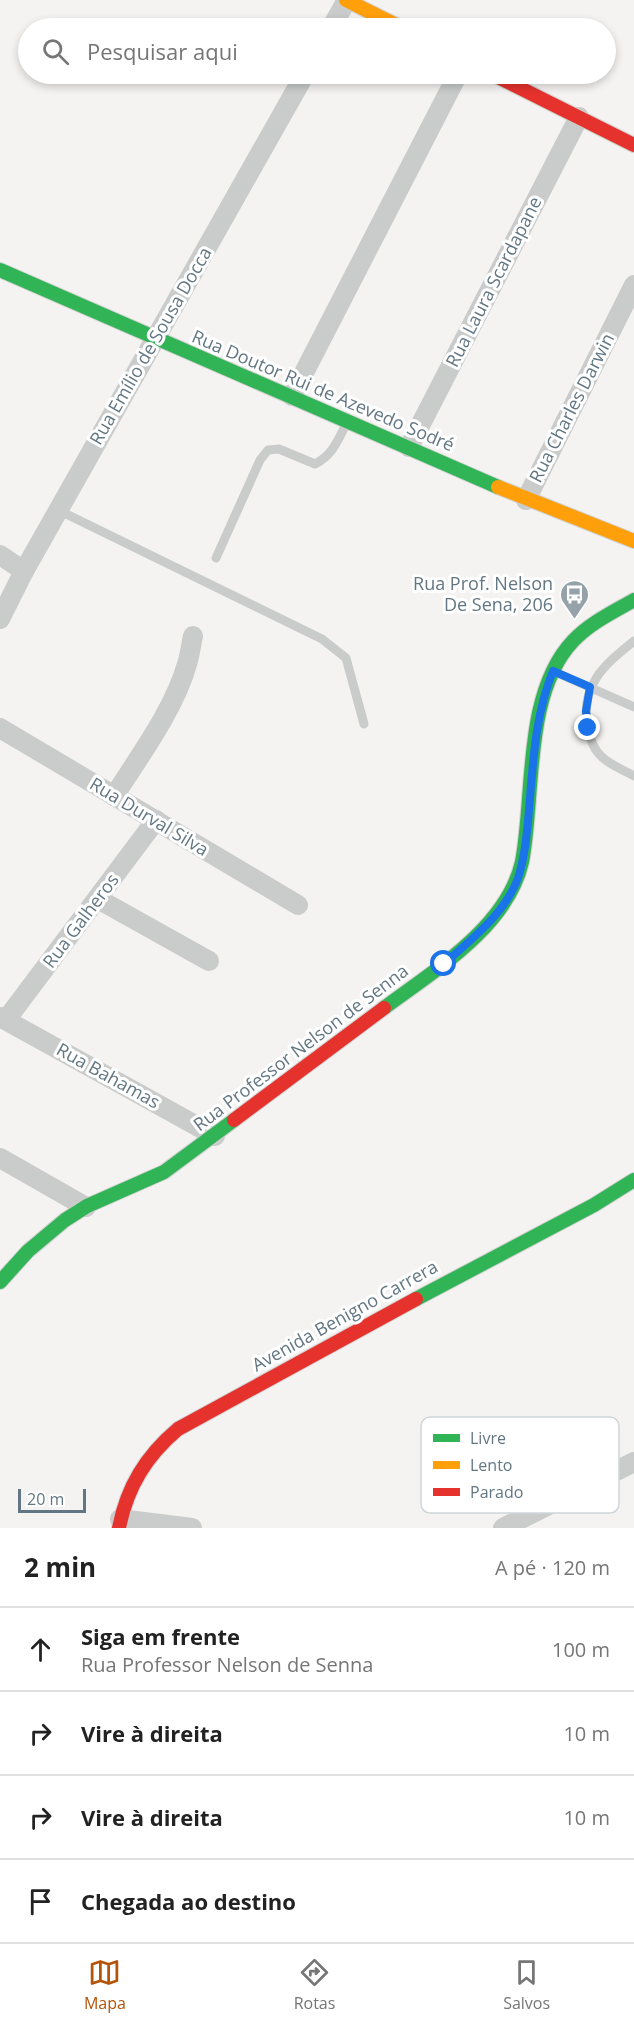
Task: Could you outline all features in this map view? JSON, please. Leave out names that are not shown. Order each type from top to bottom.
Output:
[{"type":"street","points":[[336,18],[346,0],[382,18]]},
{"type":"street","name":"Rua Emílio de Sousa Docca","points":[[0,619],[58,510],[299,84]]},
{"type":"street","points":[[292,396],[453,84]]},
{"type":"street","points":[[512,84],[634,145]]},
{"type":"street","name":"Rua Laura Scardapane","points":[[409,447],[579,117]]},
{"type":"street","name":"Rua Doutor Rui de Azevedo Sodré","points":[[0,270],[348,420],[526,500],[634,541]]},
{"type":"street","name":"Rua Charles Darwin","points":[[526,500],[634,285]]},
{"type":"street","points":[[0,555],[24,571]]},
{"type":"street","name":"Rua Professor Nelson de Senna","points":[[0,1282],[14,1264],[52,1231],[86,1207],[142,1184],[164,1172],[444,964],[482,929],[502,905],[518,878],[527,830],[536,739],[547,686],[553,671],[565,650],[582,634],[601,618],[634,600]]},
{"type":"street","points":[[114,796],[157,729],[175,693],[187,665],[193,636]]},
{"type":"street","name":"Rua Durval Silva","points":[[0,728],[298,905]]},
{"type":"street","name":"Rua Galheros","points":[[3,1019],[98,899],[156,820]]},
{"type":"street","points":[[98,899],[209,961]]},
{"type":"street","name":"Rua Bahamas","points":[[3,1019],[215,1136]]},
{"type":"street","points":[[0,1158],[86,1207]]},
{"type":"street","name":"Avenida Benigno Carrera","points":[[120,1523],[129,1492],[147,1458],[160,1443],[178,1429],[457,1276],[594,1205],[634,1180]]},
{"type":"street","points":[[619,1470],[634,1462]]},
{"type":"street","points":[[503,1528],[533,1513]]},
{"type":"street","points":[[120,1523],[192,1528]]},
{"type":"lane","points":[[216,558],[260,460],[268,450],[279,449],[315,464],[326,458],[334,449],[348,420]]},
{"type":"lane","points":[[58,510],[322,639],[346,658],[364,724]]},
{"type":"lane","points":[[634,640],[610,660],[590,687],[586,711],[594,748],[604,759],[634,776]]},
{"type":"lane","points":[[553,671],[634,707]]},
{"type":"traffic: fast","points":[[0,270],[498,487]]},
{"type":"traffic: fast","points":[[384,1008],[466,945],[501,907],[514,885],[522,862],[538,716],[546,688],[557,663],[573,641],[594,623],[634,600]]},
{"type":"traffic: fast","points":[[0,1282],[28,1251],[65,1220],[87,1206],[164,1172],[234,1120]]},
{"type":"traffic: fast","points":[[416,1299],[594,1205],[634,1180]]},
{"type":"traffic: slow","points":[[346,0],[382,18]]},
{"type":"traffic: slow","points":[[498,487],[634,541]]},
{"type":"traffic: jam","points":[[512,84],[634,145]]},
{"type":"traffic: jam","points":[[234,1120],[384,1008]]},
{"type":"traffic: jam","points":[[119,1528],[127,1499],[139,1473],[156,1450],[178,1429],[416,1299]]},
{"type":"place","name":"Rua Prof. Nelson De Sena, 206","points":[[574,620]]},
{"type":"route","points":[[444,964],[494,916],[518,878],[527,830],[536,739],[547,686],[553,671],[590,687],[586,711],[588,728]]}]
